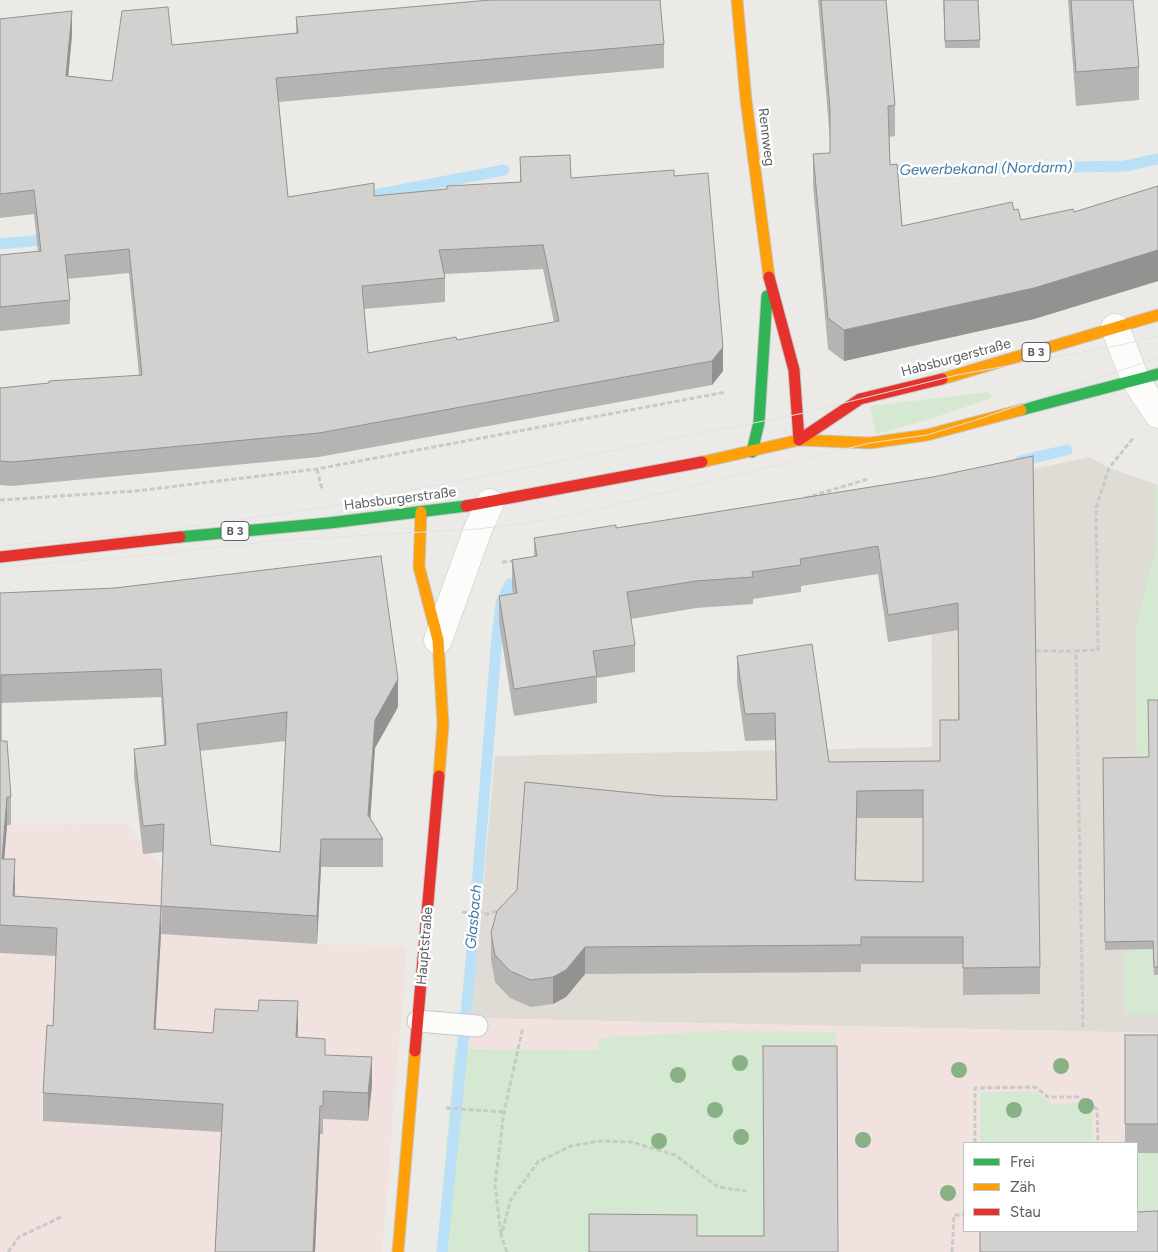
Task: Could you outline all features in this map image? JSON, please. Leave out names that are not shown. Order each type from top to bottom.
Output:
[{"type":"main road","name":"Rennweg","points":[[737,0],[746,100],[768,277],[794,370],[799,440]]},
{"type":"main road","name":"Rennweg","points":[[752,452],[759,422],[768,277]]},
{"type":"main road","name":"Habsburgerstraße","points":[[799,440],[860,399],[957,375],[1158,315]]},
{"type":"main road","name":"Habsburgerstraße","points":[[0,557],[490,503],[752,452],[799,440],[870,443],[927,434],[1147,378]]},
{"type":"main road","name":"Hauptstraße","points":[[398,1252],[443,724],[438,640],[419,568],[421,512]]},
{"type":"street","points":[[1115,328],[1147,378],[1156,413]]},
{"type":"street","name":"Hauptstraße","points":[[438,640],[464,566],[490,503]]},
{"type":"lane","points":[[418,1021],[467,1025]]},
{"type":"path","points":[[0,500],[136,491],[317,469],[732,391],[737,380],[761,376]]},
{"type":"path","points":[[1036,651],[1098,650],[1096,508],[1109,468],[1156,413]]},
{"type":"path","points":[[804,498],[870,479]]},
{"type":"path","points":[[464,566],[521,560]]},
{"type":"path","points":[[1076,651],[1083,1027]]},
{"type":"path","points":[[468,912],[487,914],[505,909]]},
{"type":"path","points":[[507,1252],[501,1236],[495,1185],[504,1112],[523,1027]]},
{"type":"path","points":[[975,1142],[975,1088],[1035,1087],[1048,1097],[1078,1097],[1097,1109],[1098,1142]]},
{"type":"path","points":[[450,1108],[504,1112]]},
{"type":"path","points":[[501,1236],[511,1199],[523,1180],[538,1162],[571,1146],[600,1141],[630,1142],[675,1155],[718,1187],[746,1191]]},
{"type":"path","points":[[952,1252],[954,1215],[963,1215]]},
{"type":"path","points":[[8,1252],[19,1237],[61,1217]]},
{"type":"shaded area","points":[[1089,457],[1109,468],[1158,485],[1158,1033],[471,1018],[495,756],[932,747],[931,492]]},
{"type":"shaded area","points":[[127,824],[163,868],[319,907],[317,944],[407,946],[382,1252],[0,1252],[0,825]]},
{"type":"shaded area","points":[[471,1018],[1158,1033],[1158,1252],[455,1252]]},
{"type":"green space","points":[[988,392],[992,395],[989,399],[927,420],[876,434],[870,406]]},
{"type":"green space","points":[[1155,484],[1158,485],[1158,1015],[1125,1015],[1125,949],[1105,950],[1103,759],[1137,758],[1135,630],[1156,545]]},
{"type":"green space","points":[[718,1031],[836,1032],[837,1057],[764,1252],[589,1225],[589,1252],[437,1252],[455,1049],[598,1050],[599,1038]]},
{"type":"green space","points":[[1035,1091],[1052,1105],[1075,1102],[1092,1112],[1092,1142],[980,1142],[980,1093]]},
{"type":"green space","points":[[1138,1153],[1158,1153],[1158,1215],[1138,1215]]},
{"type":"building","points":[[490,0],[660,0],[664,44],[276,78],[288,197],[374,183],[374,196],[447,189],[447,186],[521,182],[520,157],[570,155],[571,178],[674,170],[674,176],[708,173],[723,347],[712,361],[319,433],[12,462],[0,461],[0,388],[49,383],[49,381],[142,375],[129,249],[65,255],[70,300],[0,307],[0,255],[41,251],[34,190],[0,194],[0,19],[72,11],[66,76],[112,81],[122,11],[168,7],[172,45],[298,33],[296,17]],"holes":[[[543,245],[559,321],[457,340],[456,337],[368,353],[362,286],[445,278],[439,250]]]},
{"type":"building","points":[[821,0],[886,0],[895,105],[888,106],[890,165],[897,164],[902,226],[1012,202],[1014,210],[1018,209],[1021,220],[1073,209],[1074,212],[1158,186],[1158,250],[1034,288],[844,330],[828,318],[813,154],[830,153],[830,109]]},
{"type":"building","points":[[944,0],[978,0],[980,40],[945,41]]},
{"type":"building","points":[[1071,0],[1133,0],[1139,67],[1076,72]]},
{"type":"building","points":[[1033,456],[1040,967],[963,968],[963,937],[861,937],[861,945],[585,947],[566,970],[553,977],[531,980],[510,971],[495,955],[491,933],[497,911],[517,890],[525,782],[663,796],[777,800],[775,713],[745,714],[737,656],[812,644],[829,762],[940,761],[940,720],[959,720],[958,603],[888,615],[878,546],[800,559],[801,565],[752,572],[753,577],[696,581],[627,592],[635,645],[593,651],[597,676],[514,689],[499,596],[517,593],[512,560],[537,556],[534,538],[616,525],[616,528],[933,477]],"holes":[[[923,790],[923,882],[855,880],[857,791]]]},
{"type":"building","points":[[381,556],[398,679],[375,720],[368,815],[383,839],[321,839],[317,916],[161,906],[154,1029],[213,1033],[215,1009],[258,1011],[259,1000],[298,1001],[296,1037],[325,1039],[325,1055],[372,1057],[368,1093],[323,1091],[323,1106],[320,1106],[313,1252],[215,1252],[223,1104],[43,1093],[47,1025],[53,1026],[57,928],[0,925],[0,593],[115,588]],"holes":[[[161,669],[166,745],[134,749],[143,826],[164,824],[161,906],[13,896],[15,859],[2,859],[7,797],[11,797],[7,741],[1,741],[1,675]],[[287,712],[280,852],[211,845],[197,724]]]},
{"type":"building","points":[[1148,700],[1158,700],[1158,967],[1154,967],[1153,941],[1105,942],[1103,758],[1149,757]]},
{"type":"building","points":[[1125,1035],[1158,1035],[1158,1124],[1125,1124]]},
{"type":"building","points":[[763,1046],[837,1046],[838,1252],[589,1252],[589,1214],[697,1215],[697,1236],[764,1236]]},
{"type":"building","points":[[1158,1211],[1158,1252],[980,1252],[980,1232],[1138,1232],[1138,1212]]},
{"type":"waterway","name":"Gewerbekanal (Nordarm)","points":[[883,171],[1125,166],[1158,159]]},
{"type":"waterway","name":"Gewerbekanal (Nordarm)","points":[[359,198],[504,170]]},
{"type":"waterway","name":"Gewerbekanal (Nordarm)","points":[[0,244],[50,239]]},
{"type":"waterway","name":"Glasbach","points":[[1020,461],[1067,450]]},
{"type":"waterway","name":"Glasbach","points":[[442,1252],[470,973],[497,637],[501,603],[510,584]]},
{"type":"tram line","points":[[0,546],[140,534],[326,507],[799,414],[957,375],[1121,345],[1158,336]]},
{"type":"tram line","points":[[0,567],[138,556],[282,540],[478,529],[555,519],[870,443],[927,435],[1158,358]]},
{"type":"traffic: fast","points":[[752,452],[759,422],[767,296]]},
{"type":"traffic: fast","points":[[1021,410],[1158,374]]},
{"type":"traffic: fast","points":[[180,537],[329,523],[466,506]]},
{"type":"traffic: slow","points":[[737,0],[746,100],[769,277]]},
{"type":"traffic: slow","points":[[942,379],[1158,315]]},
{"type":"traffic: slow","points":[[702,462],[799,440],[870,443],[927,435],[1021,410]]},
{"type":"traffic: slow","points":[[421,512],[419,567],[438,640],[443,724],[439,776]]},
{"type":"traffic: slow","points":[[398,1252],[415,1051]]},
{"type":"traffic: jam","points":[[769,277],[794,370],[799,440]]},
{"type":"traffic: jam","points":[[799,440],[860,399],[942,379]]},
{"type":"traffic: jam","points":[[466,506],[702,462]]},
{"type":"traffic: jam","points":[[0,557],[180,537]]},
{"type":"traffic: jam","points":[[415,1051],[439,776]]}]
